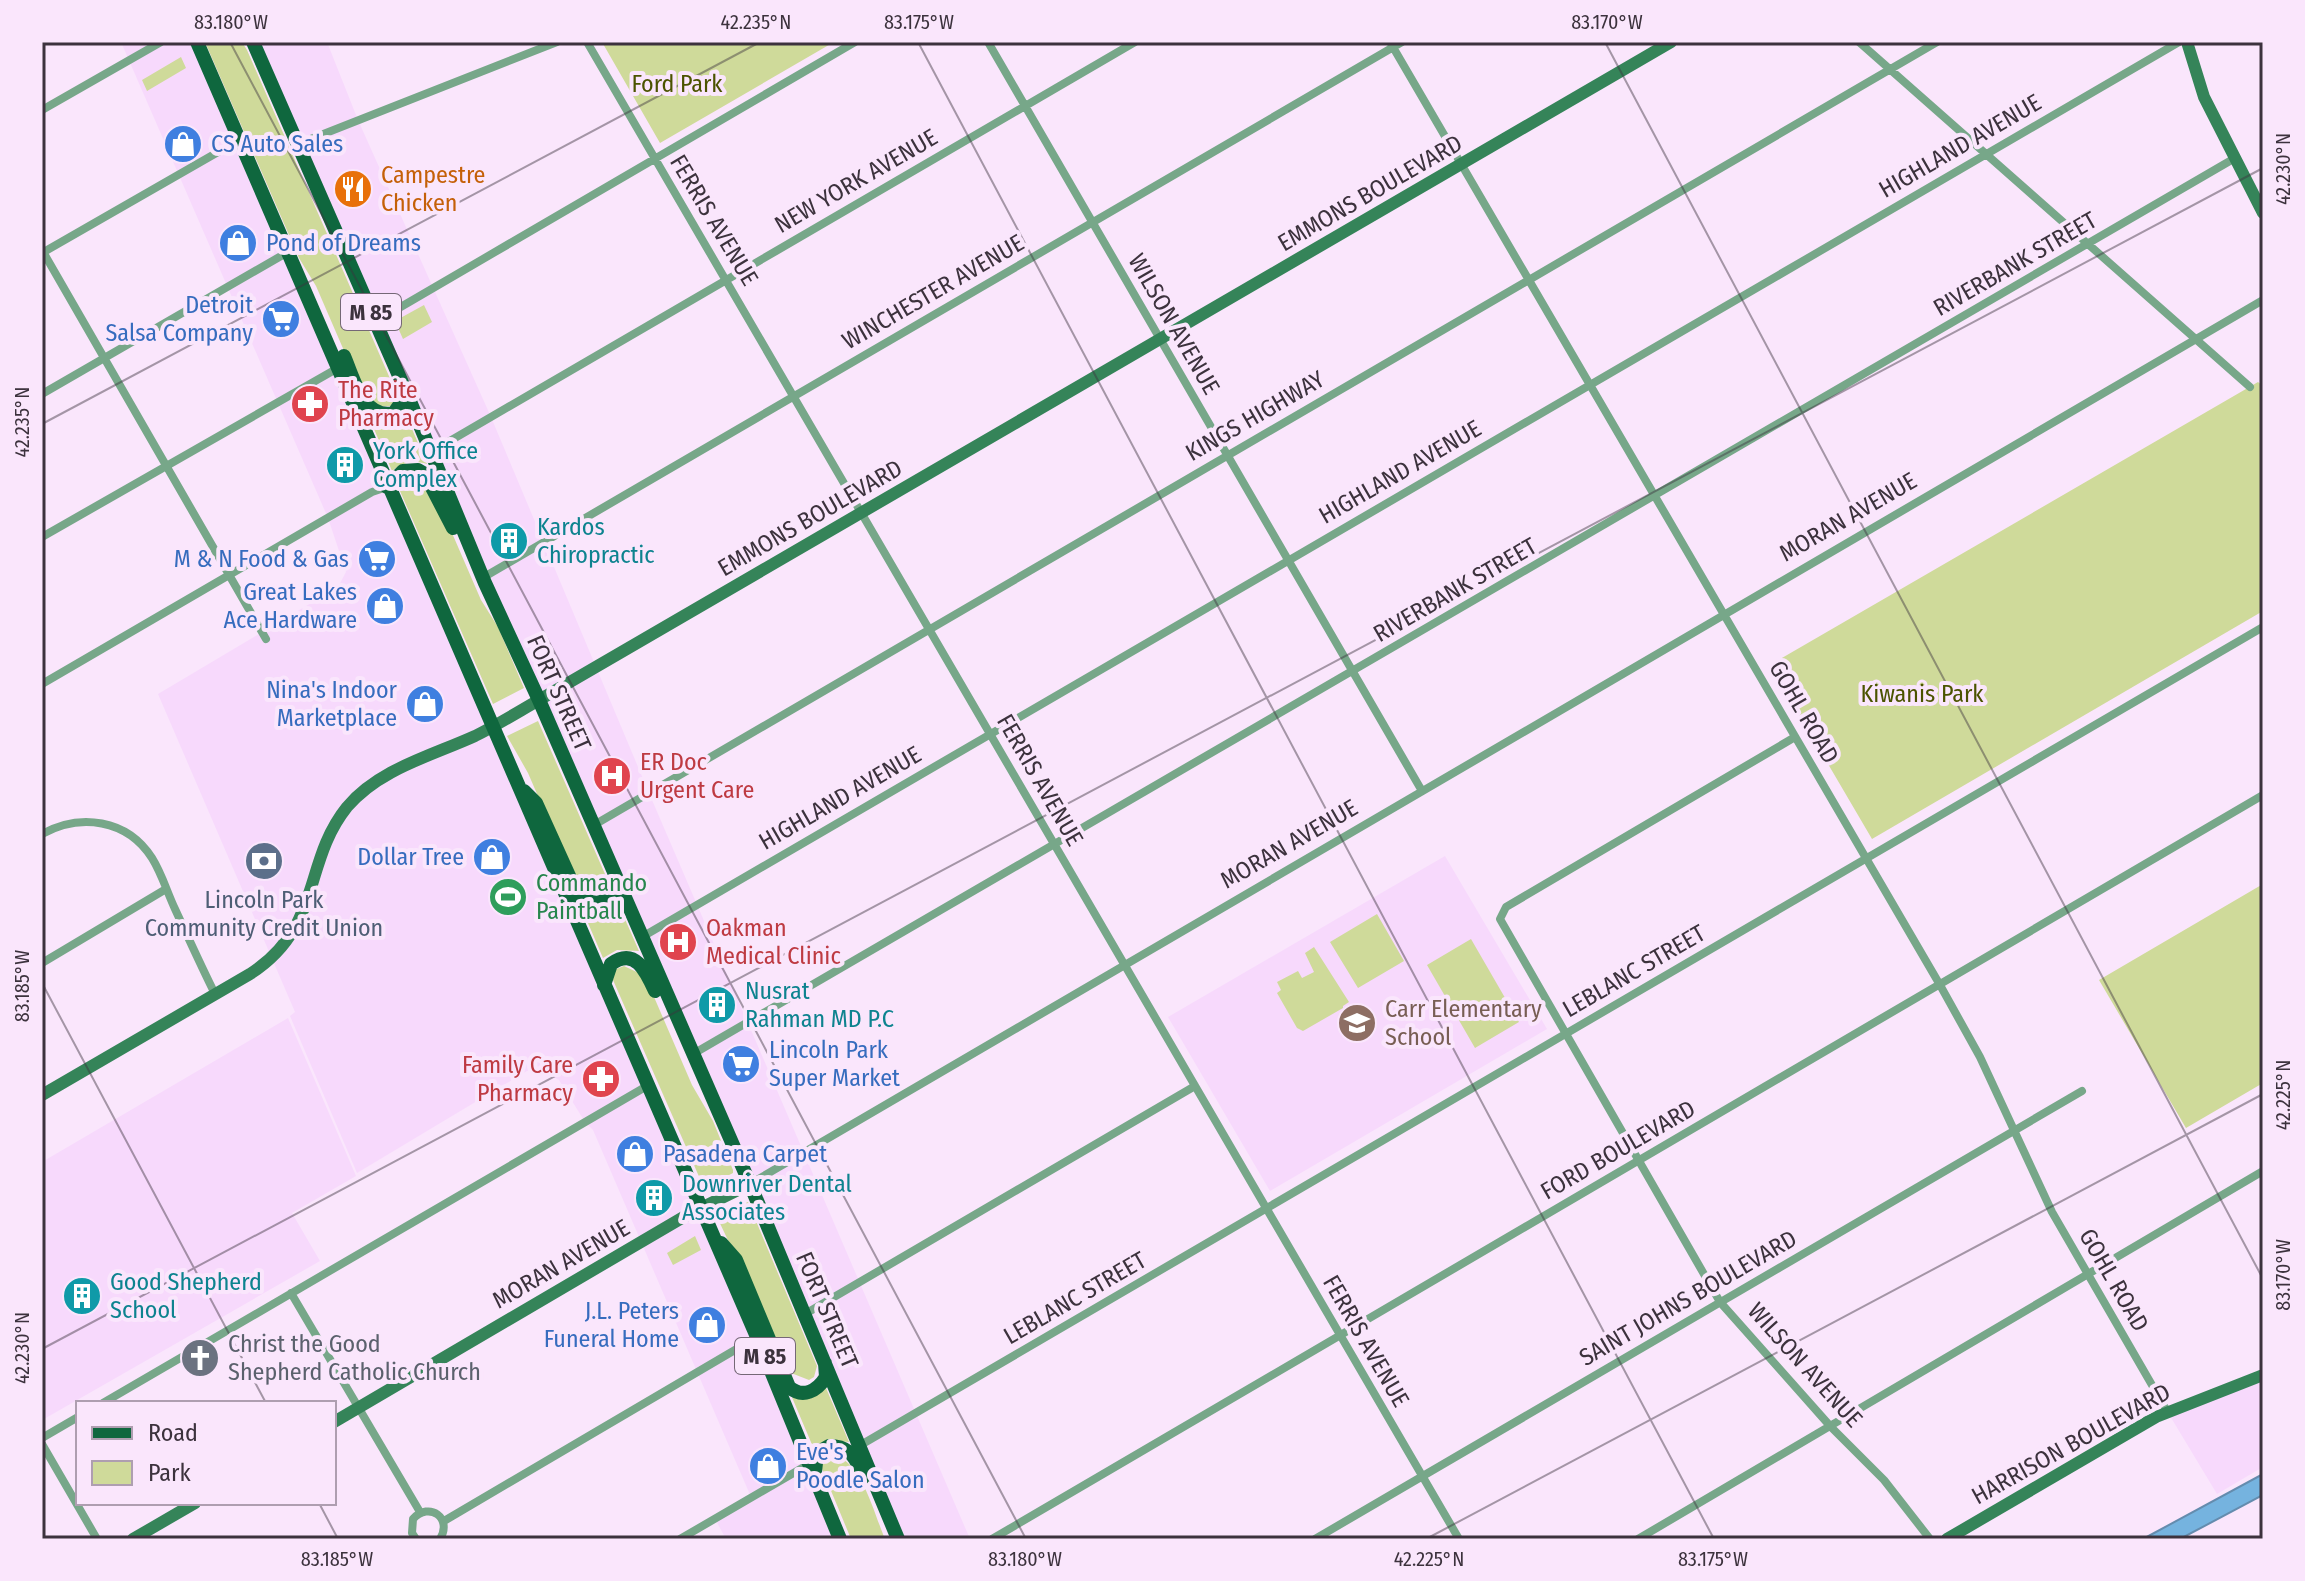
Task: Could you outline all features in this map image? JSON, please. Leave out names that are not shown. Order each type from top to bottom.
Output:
[{"type":"main road","name":"M 85","points":[[197,42],[387,487],[602,970],[604,986],[757,1337],[840,1539]]},
{"type":"main road","name":"FORT STREET","points":[[253,42],[750,1184],[898,1539]]},
{"type":"main road","points":[[297,273],[316,294],[369,408],[385,415],[394,413],[407,394]]},
{"type":"main road","points":[[387,487],[403,471],[418,470],[425,474],[474,573],[485,580]]},
{"type":"main road","points":[[518,785],[536,803],[574,887],[584,899],[594,903],[609,898],[615,891],[617,879]]},
{"type":"main road","points":[[602,970],[621,958],[640,963],[685,1055],[700,1070]]},
{"type":"main road","points":[[710,1231],[736,1260],[789,1387],[799,1393],[820,1387],[826,1377],[825,1362]]},
{"type":"main road","points":[[816,1482],[817,1453],[829,1446],[848,1451],[856,1458],[890,1539]]},
{"type":"street","points":[[42,110],[161,42]]},
{"type":"street","points":[[298,144],[557,42]]},
{"type":"street","name":"FERRIS AVENUE","points":[[587,42],[1459,1539]]},
{"type":"street","points":[[375,322],[855,42]]},
{"type":"street","name":"WILSON AVENUE","points":[[988,42],[1422,791]]},
{"type":"street","name":"NEW YORK AVENUE","points":[[431,452],[1135,42]]},
{"type":"street","name":"WINCHESTER AVENUE","points":[[485,580],[1391,45],[1402,42]]},
{"type":"street","name":"EMMONS BOULEVARD","points":[[42,1095],[260,968],[287,941],[302,917],[337,822],[356,798],[384,776],[493,726],[539,700],[1671,42]]},
{"type":"street","points":[[1859,42],[2250,387]]},
{"type":"street","name":"KINGS HIGHWAY","points":[[594,825],[1937,42]]},
{"type":"street","name":"HIGHLAND AVENUE","points":[[642,937],[2179,42]]},
{"type":"street","points":[[2187,42],[2204,97],[2263,213]]},
{"type":"street","name":"GOHL ROAD","points":[[1391,45],[1940,985],[1980,1057],[2052,1212],[2167,1411]]},
{"type":"street","points":[[239,140],[42,252],[266,639]]},
{"type":"street","name":"RIVERBANK STREET","points":[[693,1054],[2235,158]]},
{"type":"street","points":[[42,394],[288,252]]},
{"type":"street","name":"MORAN AVENUE","points":[[336,1421],[701,1208],[750,1184],[2263,300]]},
{"type":"street","points":[[42,537],[338,368]]},
{"type":"street","points":[[42,684],[372,492],[387,487]]},
{"type":"street","name":"LEBLANC STREET","points":[[859,1446],[2263,627]]},
{"type":"street","name":"WILSON AVENUE","points":[[1795,737],[1506,907],[1500,915],[1502,926],[1720,1302],[1831,1427],[1884,1480],[1930,1539]]},
{"type":"street","name":"FORD BOULEVARD","points":[[992,1539],[2263,795]]},
{"type":"street","points":[[42,834],[76,821],[93,821],[122,830],[144,848],[215,994]]},
{"type":"street","points":[[42,963],[166,889]]},
{"type":"street","points":[[106,1401],[647,1086]]},
{"type":"street","points":[[805,1314],[1195,1086]]},
{"type":"street","name":"SAINT JOHNS BOULEVARD","points":[[1315,1539],[2082,1091]]},
{"type":"street","points":[[1638,1539],[2263,1171]]},
{"type":"street","points":[[291,1293],[420,1512]]},
{"type":"street","points":[[444,1521],[757,1337]]},
{"type":"street","name":"HARRISON BOULEVARD","points":[[1947,1539],[2167,1411],[2263,1375]]},
{"type":"street","points":[[76,1418],[42,1441],[76,1502]]},
{"type":"street","points":[[680,1539],[809,1464]]},
{"type":"street","points":[[78,1505],[97,1539]]},
{"type":"street","points":[[133,1539],[192,1505]]},
{"type":"street","points":[[413,1538],[413,1519],[420,1512],[435,1512],[444,1521],[440,1539]]},
{"type":"shaded area","points":[[121,42],[197,42],[840,1539],[726,1539],[715,1519],[751,1497],[593,1130],[559,1080],[543,1071],[527,1071],[357,1173],[290,1016],[295,1012],[158,694],[338,587],[346,572],[328,518]]},
{"type":"shaded area","points":[[253,42],[327,42],[358,120],[491,417],[970,1539],[898,1539]]},
{"type":"shaded area","name":"Carr Elementary School","points":[[1445,856],[1547,1029],[1270,1191],[1168,1017]]},
{"type":"shaded area","points":[[288,1018],[356,1176],[292,1213],[320,1261],[44,1419],[42,1162]]},
{"type":"shaded area","points":[[2263,1375],[2263,1467],[2217,1494],[2167,1411]]},
{"type":"green space","points":[[205,42],[242,42],[247,50],[395,390],[396,397],[391,406],[379,406],[361,390],[316,286],[299,258]]},
{"type":"green space","name":"Ford Park","points":[[602,42],[834,42],[660,143]]},
{"type":"green space","points":[[181,57],[186,68],[147,91],[142,80]]},
{"type":"green space","points":[[424,305],[432,322],[403,339],[395,321]]},
{"type":"green space","name":"Kiwanis Park","points":[[2258,382],[2263,386],[2263,611],[1872,839],[1770,665]]},
{"type":"green space","points":[[406,415],[427,464],[408,463],[392,471],[371,422],[396,422]]},
{"type":"green space","points":[[409,479],[424,484],[436,496],[481,600],[498,627],[524,688],[493,704],[400,491],[404,481]]},
{"type":"green space","points":[[538,721],[605,874],[607,886],[599,893],[580,886],[569,868],[528,773],[507,736]]},
{"type":"green space","points":[[2263,884],[2263,1083],[2186,1128],[2099,980]]},
{"type":"green space","points":[[617,901],[639,951],[617,950],[603,958],[582,909],[603,909]]},
{"type":"green space","points":[[1377,914],[1404,961],[1358,988],[1330,942]]},
{"type":"green space","points":[[1471,939],[1519,1022],[1475,1048],[1427,965]]},
{"type":"green space","points":[[1314,947],[1349,1002],[1303,1031],[1297,1028],[1277,993],[1281,990],[1277,982],[1298,971],[1302,978],[1314,972],[1305,953]]},
{"type":"green space","points":[[624,966],[641,974],[648,983],[733,1170],[733,1173],[704,1188],[613,980],[614,970]]},
{"type":"green space","points":[[748,1202],[817,1366],[814,1377],[809,1380],[791,1373],[716,1215]]},
{"type":"green space","points":[[695,1236],[701,1250],[673,1265],[667,1253]]},
{"type":"green space","points":[[826,1388],[849,1442],[827,1440],[813,1447],[791,1395]]},
{"type":"green space","points":[[828,1455],[839,1457],[857,1474],[885,1539],[851,1539],[822,1469]]},
{"type":"water","points":[[2263,1474],[2263,1495],[2180,1539],[2143,1539]]},
{"type":"place","name":"CS Auto Sales","points":[[183,144]]},
{"type":"place","name":"Campestre Chicken","points":[[353,189]]},
{"type":"place","name":"Pond of Dreams","points":[[238,243]]},
{"type":"place","name":"Detroit Salsa Company","points":[[281,319]]},
{"type":"place","name":"The Rite Pharmacy","points":[[310,404]]},
{"type":"place","name":"York Office Complex","points":[[345,465]]},
{"type":"place","name":"Kardos Chiropractic","points":[[509,541]]},
{"type":"place","name":"M & N Food & Gas","points":[[377,559]]},
{"type":"place","name":"Great Lakes Ace Hardware","points":[[385,606]]},
{"type":"place","name":"Nina's Indoor Marketplace","points":[[425,704]]},
{"type":"place","name":"ER Doc Urgent Care","points":[[612,776]]},
{"type":"place","name":"Dollar Tree","points":[[492,857]]},
{"type":"place","name":"Lincoln Park Community Credit Union","points":[[264,861]]},
{"type":"place","name":"Commando Paintball","points":[[508,897]]},
{"type":"place","name":"Oakman Medical Clinic","points":[[678,942]]},
{"type":"place","name":"Nusrat Rahman MD P.C","points":[[717,1005]]},
{"type":"place","name":"Carr Elementary School","points":[[1357,1023]]},
{"type":"place","name":"Lincoln Park Super Market","points":[[741,1064]]},
{"type":"place","name":"Family Care Pharmacy","points":[[601,1079]]},
{"type":"place","name":"Pasadena Carpet","points":[[635,1154]]},
{"type":"place","name":"Downriver Dental Associates","points":[[654,1198]]},
{"type":"place","name":"Good Shepherd School","points":[[82,1296]]},
{"type":"place","name":"J.L. Peters Funeral Home","points":[[707,1325]]},
{"type":"place","name":"Christ the Good Shepherd Catholic Church","points":[[200,1358]]},
{"type":"place","name":"Eve's Poodle Salon","points":[[768,1466]]}]
